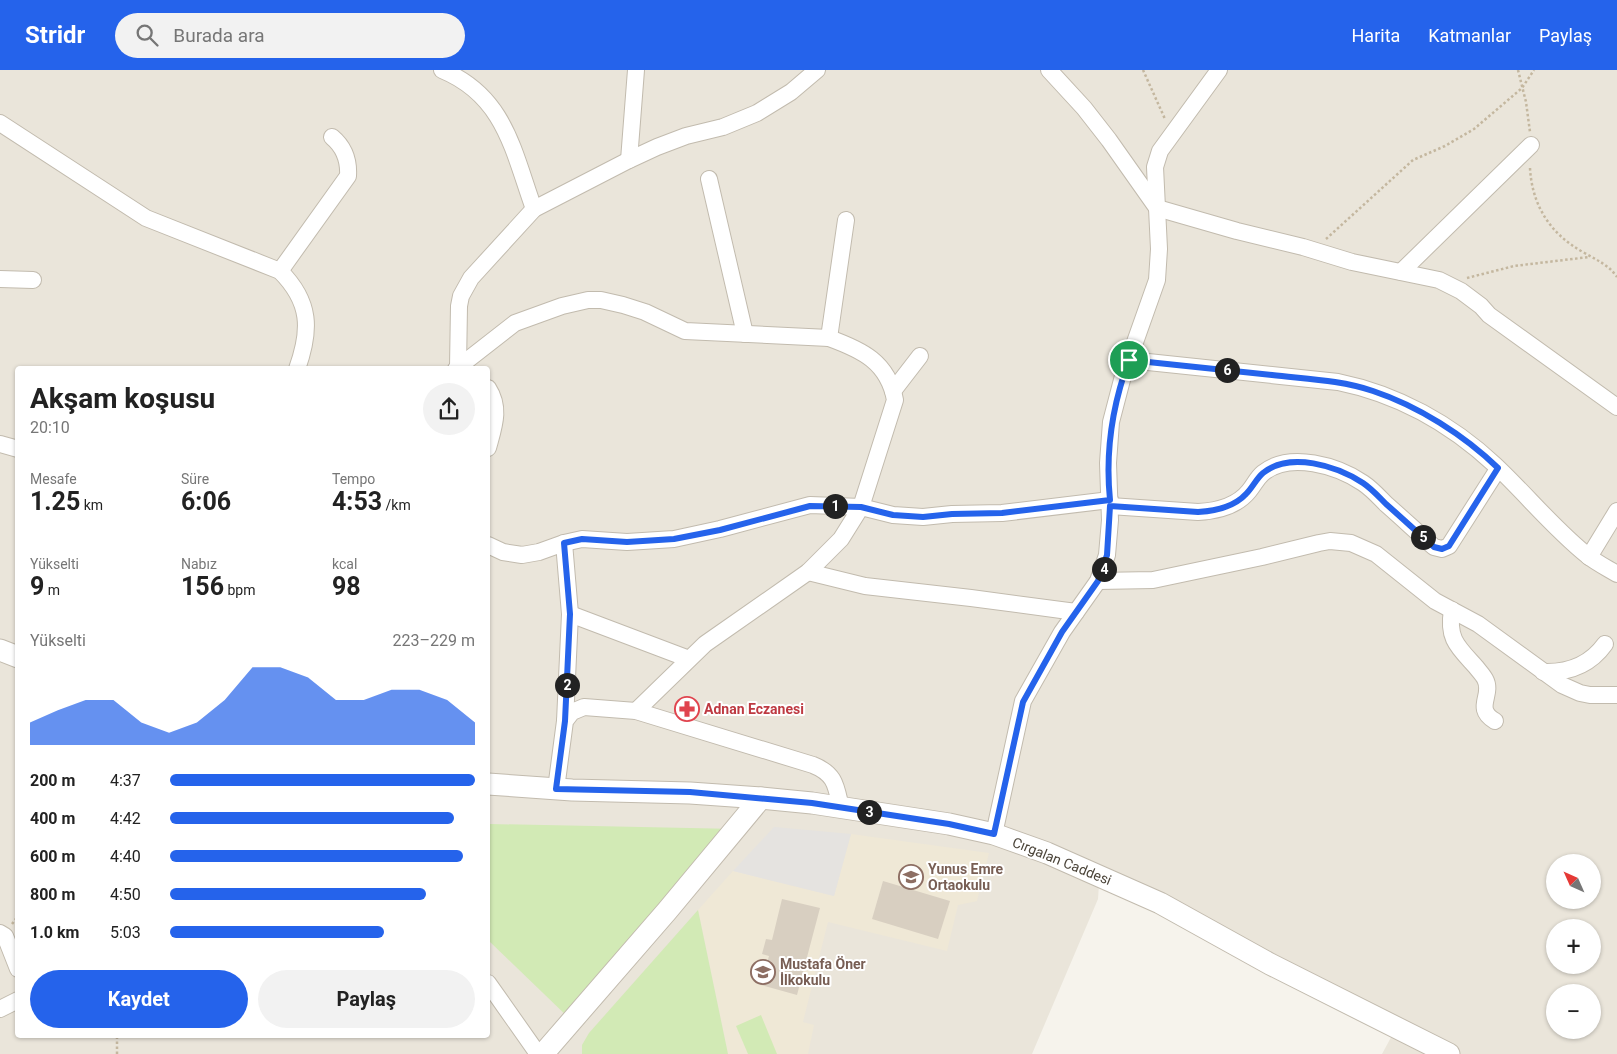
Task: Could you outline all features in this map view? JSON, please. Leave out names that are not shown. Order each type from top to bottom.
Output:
[{"type":"street","points":[[442,70],[467,76],[502,124],[512,145],[534,209]]},
{"type":"street","points":[[629,160],[636,70]]},
{"type":"street","points":[[458,366],[459,306],[465,287],[470,278],[534,209],[629,160],[686,136],[722,127],[757,113],[791,92],[816,70]]},
{"type":"street","points":[[1049,70],[1110,140],[1156,208],[1352,262],[1427,277],[1450,285],[1471,298],[1489,315],[1617,407]]},
{"type":"street","points":[[994,834],[1023,702],[1046,658],[1098,581],[1107,555],[1110,503],[1108,463],[1111,422],[1116,399],[1157,280],[1159,249],[1155,166],[1160,150],[1219,70]]},
{"type":"street","points":[[0,123],[146,218],[280,272],[291,283],[300,297],[306,318],[306,342],[298,366]]},
{"type":"street","points":[[280,272],[348,176],[343,149],[332,137]]},
{"type":"street","points":[[1401,272],[1531,145]]},
{"type":"street","points":[[709,179],[745,334]]},
{"type":"street","points":[[830,338],[846,220]]},
{"type":"street","points":[[0,279],[33,280]]},
{"type":"street","points":[[461,366],[515,323],[568,304],[588,300],[601,300],[652,315],[685,331],[830,338],[847,344],[872,358],[886,374],[894,390],[895,400],[861,507],[841,539],[808,572],[704,644],[636,711]]},
{"type":"street","points":[[894,390],[920,356]]},
{"type":"street","points":[[1129,360],[1338,382],[1373,391],[1403,403],[1438,422],[1477,450],[1498,468],[1546,518],[1589,557],[1617,574]]},
{"type":"street","points":[[490,391],[493,396],[496,418],[490,440]]},
{"type":"street","points":[[0,444],[15,448]]},
{"type":"street","points":[[490,546],[503,552],[522,555],[582,539],[627,542],[674,539],[720,530],[810,506],[861,507],[893,515],[923,517],[952,514],[1002,513],[1110,503],[1198,512],[1209,511],[1236,502],[1248,492],[1263,473],[1277,465],[1290,462],[1313,464],[1341,472],[1365,484],[1434,547],[1442,549],[1449,546],[1498,468]]},
{"type":"street","points":[[1589,557],[1617,511]]},
{"type":"street","points":[[1098,581],[1153,580],[1319,543],[1340,542],[1360,546],[1376,554],[1435,601],[1478,624],[1562,685],[1590,695],[1617,695]]},
{"type":"street","points":[[556,789],[565,721],[570,614],[564,543]]},
{"type":"street","points":[[808,572],[865,586],[1076,612]]},
{"type":"street","points":[[1452,610],[1450,630],[1454,643],[1485,678],[1488,688],[1484,702],[1485,710],[1487,715],[1495,721]]},
{"type":"street","points":[[570,614],[689,658]]},
{"type":"street","points":[[1543,672],[1562,672],[1580,666],[1596,655],[1605,644]]},
{"type":"street","points":[[0,650],[15,656]]},
{"type":"street","points":[[565,721],[572,712],[584,707],[636,711],[820,767],[834,781],[842,808]]},
{"type":"street","name":"Cırgalan Caddesi","points":[[490,784],[556,789],[690,792],[761,798],[949,824],[994,834],[1047,852],[1160,903],[1270,964],[1449,1054]]},
{"type":"street","points":[[543,1054],[761,798]]},
{"type":"street","points":[[0,933],[5,936],[15,961]]},
{"type":"street","points":[[490,986],[538,1054]]},
{"type":"street","points":[[0,1009],[15,1002]]},
{"type":"path","points":[[1142,70],[1172,134]]},
{"type":"path","points":[[1518,70],[1529,117],[1531,180],[1540,211],[1550,226],[1560,236],[1591,257],[1602,261],[1617,277]]},
{"type":"path","points":[[1313,250],[1413,160],[1445,146],[1474,129],[1522,88],[1534,70]]},
{"type":"path","points":[[1450,285],[1495,270],[1591,257]]},
{"type":"path","points":[[117,1054],[118,1038]]},
{"type":"shaded area","points":[[0,70],[1617,70],[1617,1054],[1382,1054],[1395,1030],[1099,884],[1098,899],[1032,1054],[0,1054]]},
{"type":"shaded area","points":[[774,827],[851,834],[834,896],[733,871]]},
{"type":"shaded area","points":[[851,834],[989,853],[977,901],[958,905],[947,951],[828,922],[803,1022],[814,1025],[808,1054],[728,1054],[698,910],[733,871],[834,896]]},
{"type":"green space","points":[[490,824],[738,829],[571,1020],[490,942]]},
{"type":"green space","points":[[698,910],[728,1054],[582,1054],[582,1045],[589,1033]]},
{"type":"green space","points":[[761,1015],[777,1054],[748,1054],[736,1026]]},
{"type":"building","points":[[883,881],[950,901],[938,939],[872,919]]},
{"type":"building","points":[[782,899],[820,908],[797,995],[761,985],[769,956],[762,954],[766,939],[772,940]]},
{"type":"place","name":"Adnan Eczanesi","points":[[687,709]]},
{"type":"place","name":"Yunus Emre Ortaokulu","points":[[911,877]]},
{"type":"place","name":"Mustafa Öner İlkokulu","points":[[763,972]]},
{"type":"route","points":[[1129,360],[1338,382],[1356,386],[1388,396],[1418,410],[1458,436],[1498,468],[1449,546],[1442,549],[1434,547],[1365,484],[1329,468],[1298,462],[1277,465],[1263,473],[1242,498],[1218,509],[1198,512],[1110,506],[1109,541],[1104,568],[1093,591],[1062,632],[1046,658],[1023,702],[994,834],[949,824],[812,803],[690,792],[556,789],[565,721],[570,614],[564,543],[582,539],[604,542],[650,542],[674,539],[720,530],[810,506],[861,507],[893,515],[923,517],[952,514],[1002,513],[1110,500],[1108,445],[1111,422],[1116,399],[1129,360]]}]
